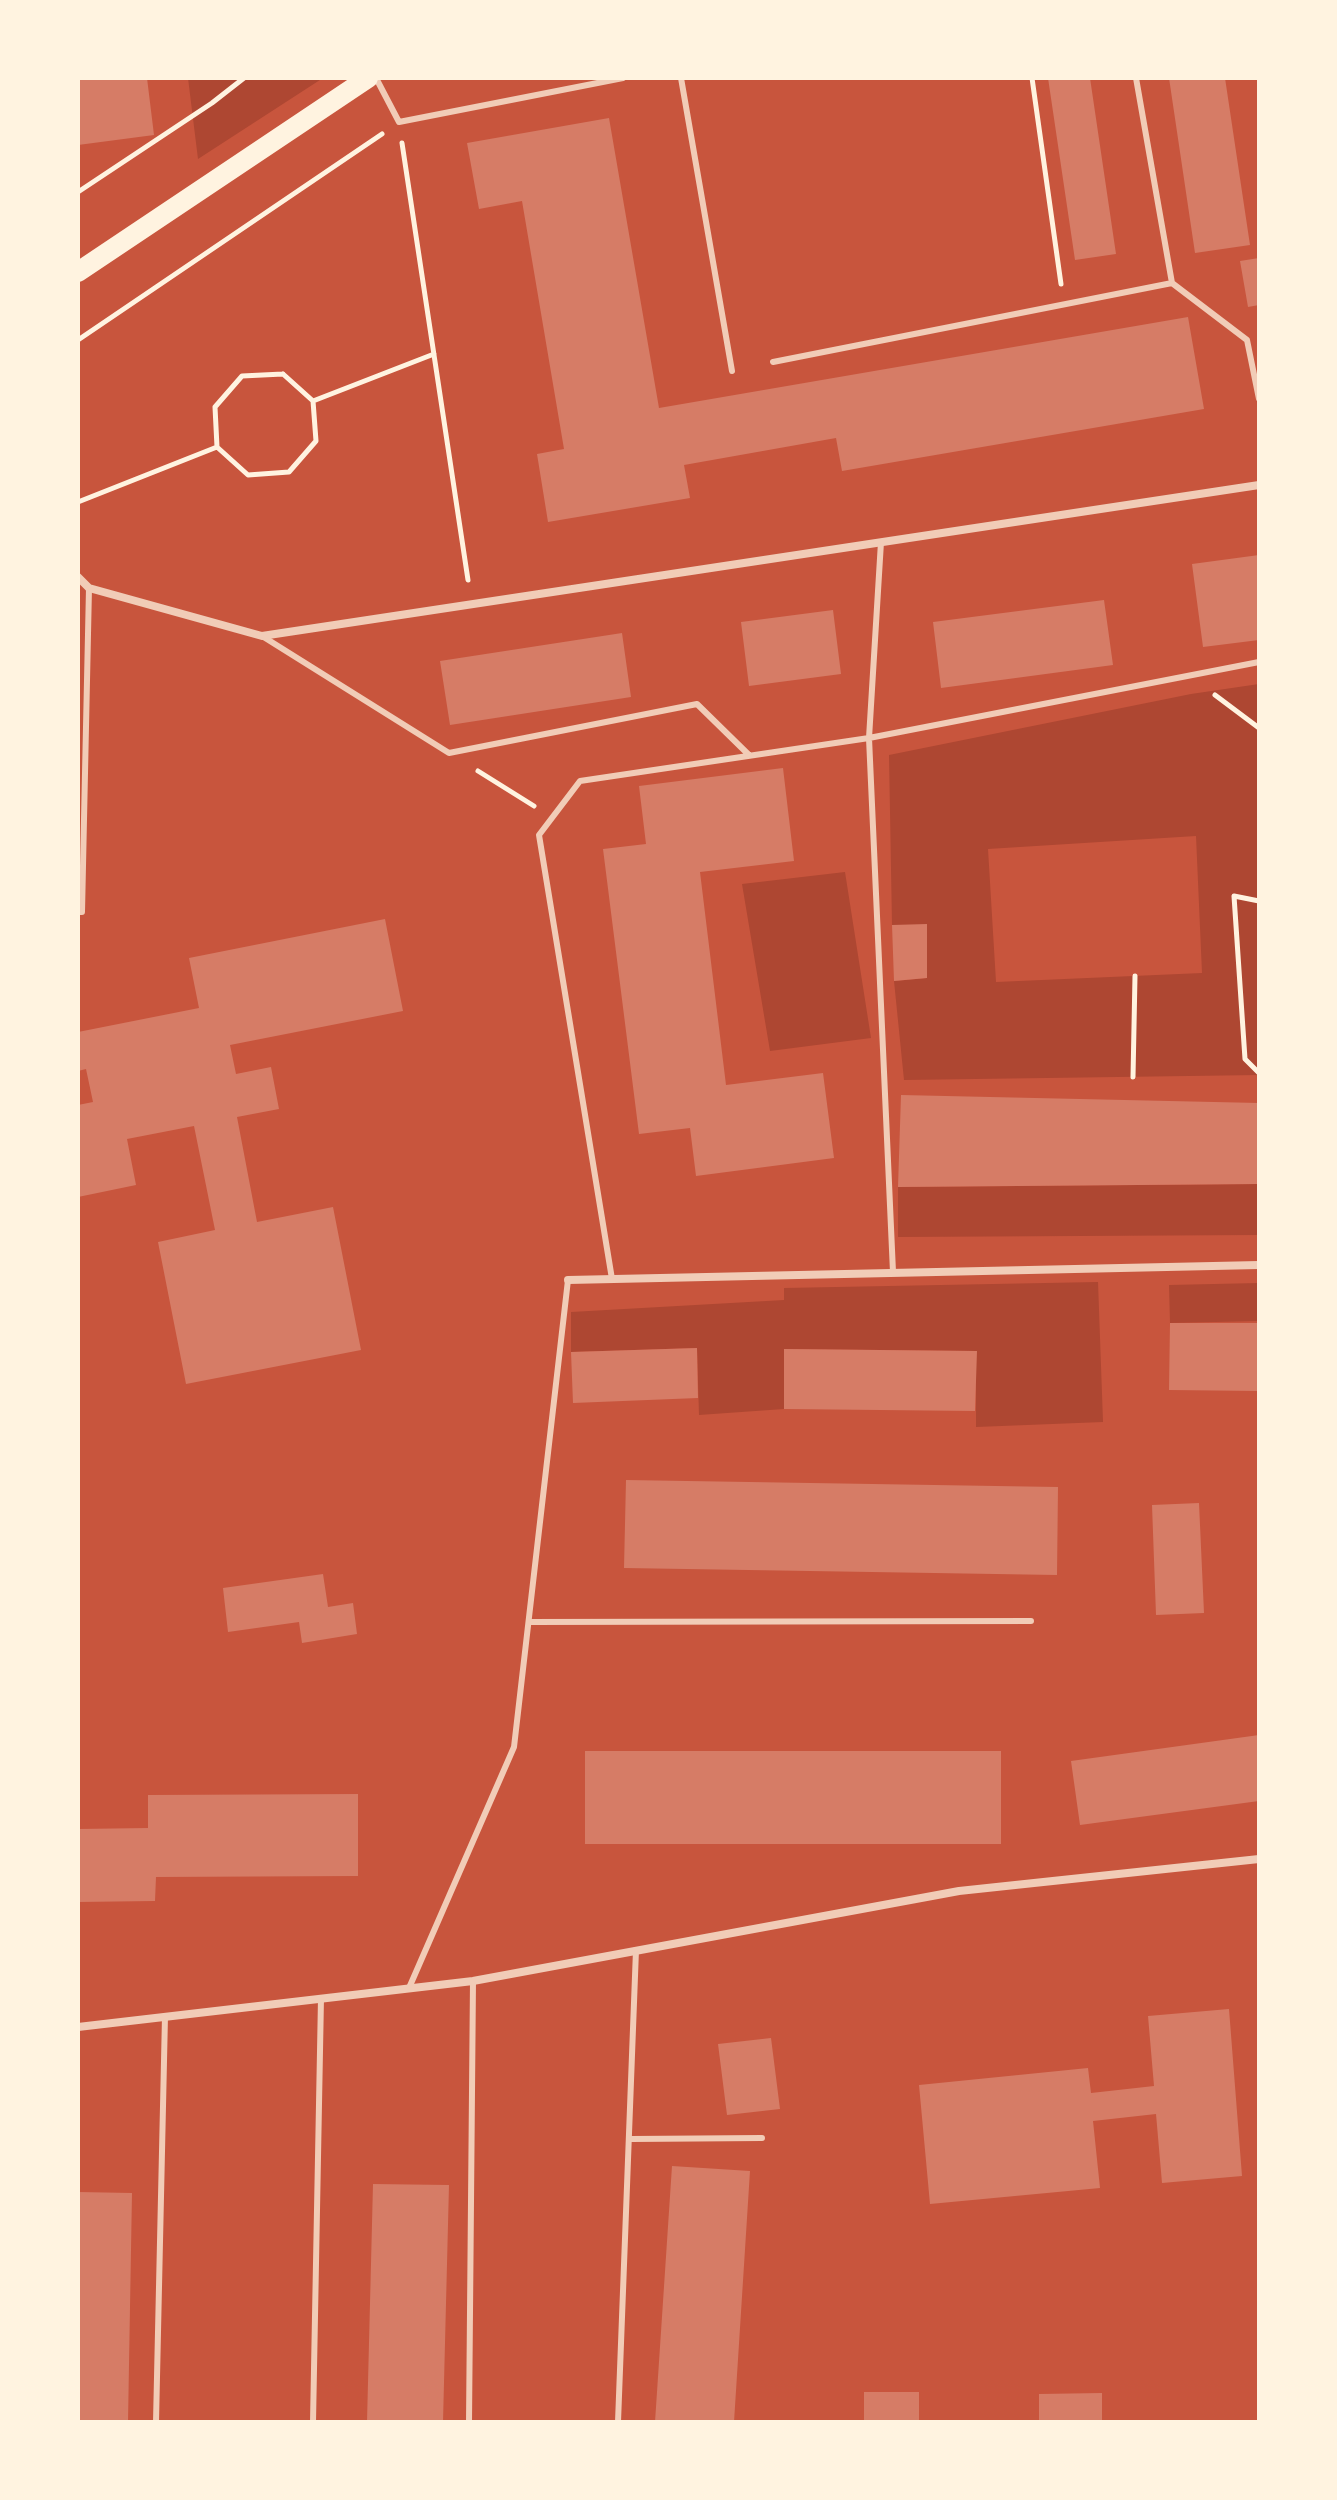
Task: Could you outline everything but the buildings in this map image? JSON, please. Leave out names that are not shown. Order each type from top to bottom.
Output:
[{"type":"main road","points":[[78,272],[368,78]]},
{"type":"street","points":[[78,577],[89,588],[262,636],[1259,485]]},
{"type":"street","points":[[568,1280],[1259,1265]]},
{"type":"street","points":[[78,2027],[473,1981],[959,1891],[1259,1859]]},
{"type":"lane","points":[[376,78],[399,122],[623,78]]},
{"type":"lane","points":[[681,78],[732,371]]},
{"type":"lane","points":[[1136,78],[1172,283],[1247,340],[1259,399]]},
{"type":"lane","points":[[773,362],[1172,283]]},
{"type":"lane","points":[[881,542],[869,738],[893,1272]]},
{"type":"lane","points":[[78,912],[82,912],[89,588]]},
{"type":"lane","points":[[262,636],[449,753],[697,704],[749,755]]},
{"type":"lane","points":[[612,1279],[539,835],[580,781],[869,738],[1259,662]]},
{"type":"lane","points":[[409,1988],[514,1747],[568,1280]]},
{"type":"lane","points":[[529,1622],[1031,1621]]},
{"type":"lane","points":[[618,2422],[636,1950]]},
{"type":"lane","points":[[469,2422],[473,1981]]},
{"type":"lane","points":[[313,2422],[321,1998]]},
{"type":"lane","points":[[156,2422],[165,2016]]},
{"type":"lane","points":[[631,2139],[762,2138]]},
{"type":"path","points":[[78,192],[212,103],[244,78]]},
{"type":"path","points":[[1032,78],[1064,305]]},
{"type":"path","points":[[78,340],[399,122],[471,604]]},
{"type":"path","points":[[313,401],[434,354]]},
{"type":"path","points":[[283,374],[313,401],[316,441],[289,472],[248,475],[217,447],[215,407],[242,376],[283,374]]},
{"type":"path","points":[[78,502],[217,447]]},
{"type":"path","points":[[1191,677],[1259,728]]},
{"type":"path","points":[[449,753],[552,817]]},
{"type":"path","points":[[1259,901],[1234,896],[1245,1059],[1259,1073]]},
{"type":"path","points":[[1133,1077],[1135,976]]},
{"type":"shaded area","points":[[188,78],[323,78],[198,159]]},
{"type":"shaded area","points":[[1259,684],[1259,1075],[904,1080],[894,981],[927,978],[927,925],[892,925],[889,755],[1191,694]],"holes":[[[1196,836],[1202,973],[996,982],[988,849]]]},
{"type":"shaded area","points":[[845,872],[871,1038],[770,1051],[742,884]]},
{"type":"shaded area","points":[[1259,1184],[1259,1235],[898,1237],[898,1187]]},
{"type":"shaded area","points":[[1098,1282],[1103,1422],[976,1427],[976,1351],[785,1349],[784,1409],[699,1415],[697,1348],[571,1352],[571,1312],[784,1300],[784,1288]]},
{"type":"shaded area","points":[[1259,1283],[1259,1321],[1170,1323],[1169,1285]]}]
